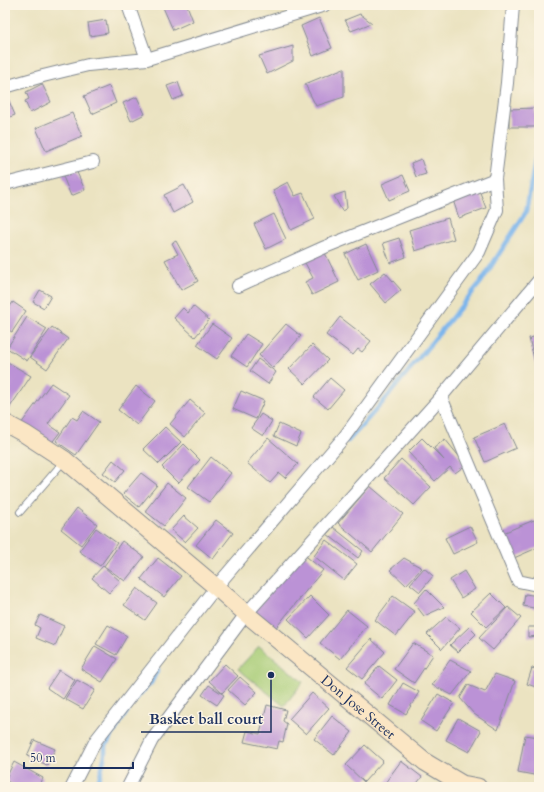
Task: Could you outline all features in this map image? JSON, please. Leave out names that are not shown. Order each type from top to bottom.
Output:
[{"type":"street","points":[[128,5],[148,60]]},
{"type":"street","points":[[5,87],[88,65],[148,60],[324,5]]},
{"type":"street","points":[[72,787],[96,740],[217,588],[344,436],[479,252],[498,210],[495,179],[507,83],[513,5]]},
{"type":"street","points":[[5,184],[93,162]]},
{"type":"street","points":[[238,286],[325,247],[495,179]]},
{"type":"street","points":[[128,787],[152,740],[244,612],[441,397],[539,280]]},
{"type":"street","points":[[441,397],[518,581],[537,585],[539,581]]},
{"type":"street","name":"Don Jose Street","points":[[5,423],[65,460],[424,762],[462,784],[478,787]]},
{"type":"lane","points":[[20,512],[65,460]]},
{"type":"green space","points":[[259,646],[303,682],[284,706],[238,669]]},
{"type":"building","points":[[162,5],[187,5],[193,21],[173,30]]},
{"type":"building","points":[[360,14],[372,23],[351,31],[345,20]]},
{"type":"building","points":[[319,18],[332,48],[313,56],[301,26]]},
{"type":"building","points":[[106,20],[108,33],[90,36],[88,23]]},
{"type":"building","points":[[293,46],[293,61],[267,74],[259,56]]},
{"type":"building","points":[[344,68],[344,97],[316,106],[305,84]]},
{"type":"building","points":[[178,82],[183,96],[173,100],[167,86]]},
{"type":"building","points":[[42,84],[51,102],[30,113],[25,101],[29,99],[26,92]]},
{"type":"building","points":[[109,86],[116,103],[92,114],[84,96]]},
{"type":"building","points":[[5,94],[15,115],[5,119]]},
{"type":"building","points":[[137,97],[145,114],[131,121],[123,103]]},
{"type":"building","points":[[535,108],[536,127],[509,127],[509,109]]},
{"type":"building","points":[[72,113],[82,136],[46,151],[36,128]]},
{"type":"building","points":[[421,159],[426,174],[416,177],[411,163]]},
{"type":"building","points":[[75,168],[85,190],[71,196],[62,174]]},
{"type":"building","points":[[403,175],[410,191],[389,200],[382,184]]},
{"type":"building","points":[[288,182],[295,196],[303,193],[315,219],[291,230],[273,190]]},
{"type":"building","points":[[184,185],[193,202],[173,213],[164,195]]},
{"type":"building","points":[[479,190],[486,208],[459,218],[453,200]]},
{"type":"building","points":[[345,192],[347,208],[342,211],[334,196]]},
{"type":"building","points":[[274,214],[286,239],[266,249],[254,224]]},
{"type":"building","points":[[448,218],[454,239],[415,251],[409,230]]},
{"type":"building","points":[[399,238],[406,257],[390,263],[383,243]]},
{"type":"building","points":[[176,241],[198,281],[181,290],[165,260],[178,254],[172,243]]},
{"type":"building","points":[[366,244],[378,270],[358,280],[345,254]]},
{"type":"building","points":[[324,251],[339,282],[312,295],[305,282],[313,278],[304,261]]},
{"type":"building","points":[[385,272],[401,290],[386,303],[370,284]]},
{"type":"building","points":[[40,290],[51,296],[44,308],[33,302]]},
{"type":"building","points":[[13,302],[26,311],[12,332],[5,328],[5,314]]},
{"type":"building","points":[[193,306],[209,320],[195,337],[174,318],[183,308],[188,313]]},
{"type":"building","points":[[27,317],[47,329],[27,361],[7,348]]},
{"type":"building","points":[[340,317],[371,341],[362,352],[358,349],[353,355],[326,335]]},
{"type":"building","points":[[212,324],[232,338],[217,359],[197,345]]},
{"type":"building","points":[[286,324],[301,336],[273,368],[259,355]]},
{"type":"building","points":[[52,327],[68,339],[47,369],[30,357]]},
{"type":"building","points":[[246,334],[262,344],[247,367],[231,356]]},
{"type":"building","points":[[539,336],[539,376],[538,376],[529,338]]},
{"type":"building","points":[[312,345],[328,360],[305,384],[289,369]]},
{"type":"building","points":[[258,359],[276,372],[268,384],[250,371]]},
{"type":"building","points":[[6,361],[31,376],[8,410],[5,408]]},
{"type":"building","points":[[330,378],[344,390],[328,409],[314,397]]},
{"type":"building","points":[[51,383],[69,395],[48,424],[60,432],[50,445],[21,424]]},
{"type":"building","points":[[136,386],[155,401],[137,425],[118,410]]},
{"type":"building","points":[[241,391],[264,401],[256,419],[233,409]]},
{"type":"building","points":[[190,400],[205,413],[185,437],[170,424]]},
{"type":"building","points":[[83,411],[99,422],[76,455],[56,441],[72,417],[77,420]]},
{"type":"building","points":[[261,414],[272,421],[263,436],[251,428]]},
{"type":"building","points":[[279,424],[301,434],[296,446],[274,436]]},
{"type":"building","points":[[505,424],[516,448],[485,462],[474,437]]},
{"type":"building","points":[[165,427],[181,442],[159,464],[143,449]]},
{"type":"building","points":[[268,438],[298,464],[285,478],[279,473],[270,483],[247,463]]},
{"type":"building","points":[[422,438],[444,460],[434,448],[445,439],[466,465],[455,473],[450,467],[435,481],[408,452]]},
{"type":"building","points":[[184,444],[200,460],[178,483],[162,467]]},
{"type":"building","points":[[211,457],[231,473],[209,502],[188,487]]},
{"type":"building","points":[[401,459],[431,487],[414,505],[384,478]]},
{"type":"building","points":[[113,460],[125,470],[115,482],[103,473]]},
{"type":"building","points":[[141,473],[157,485],[139,507],[123,494]]},
{"type":"building","points":[[167,483],[186,498],[164,526],[145,511]]},
{"type":"building","points":[[370,486],[403,514],[372,552],[338,523]]},
{"type":"building","points":[[77,508],[97,524],[81,545],[61,529]]},
{"type":"building","points":[[184,516],[198,528],[185,542],[171,530]]},
{"type":"building","points":[[216,520],[233,533],[213,559],[196,545]]},
{"type":"building","points":[[534,520],[539,531],[539,547],[514,558],[503,533]]},
{"type":"building","points":[[470,526],[478,542],[453,554],[445,538]]},
{"type":"building","points":[[333,527],[363,551],[358,558],[327,534]]},
{"type":"building","points":[[96,528],[117,543],[100,566],[79,551]]},
{"type":"building","points":[[326,540],[357,564],[344,580],[314,556]]},
{"type":"building","points":[[122,541],[144,557],[125,581],[104,566]]},
{"type":"building","points":[[302,553],[323,570],[274,630],[253,612]]},
{"type":"building","points":[[158,558],[181,576],[164,597],[141,579]]},
{"type":"building","points":[[404,558],[422,568],[406,585],[390,570]]},
{"type":"building","points":[[103,566],[120,581],[109,593],[92,578]]},
{"type":"building","points":[[424,568],[433,576],[420,592],[410,584]]},
{"type":"building","points":[[464,571],[475,589],[461,598],[450,580]]},
{"type":"building","points":[[137,588],[157,603],[145,620],[124,605]]},
{"type":"building","points":[[426,589],[444,607],[424,616],[414,603]]},
{"type":"building","points":[[491,593],[506,608],[486,627],[471,612]]},
{"type":"building","points":[[525,594],[539,596],[539,609],[523,606]]},
{"type":"building","points":[[310,596],[329,615],[308,638],[288,619]]},
{"type":"building","points":[[393,596],[415,612],[396,636],[375,620]]},
{"type":"building","points":[[508,607],[521,618],[493,650],[479,638]]},
{"type":"building","points":[[347,610],[367,626],[340,659],[320,643]]},
{"type":"building","points":[[40,615],[64,626],[55,646],[36,638],[40,628],[35,625]]},
{"type":"building","points":[[446,617],[460,628],[442,649],[427,634]]},
{"type":"building","points":[[108,625],[127,636],[116,655],[96,644]]},
{"type":"building","points":[[469,627],[476,634],[458,652],[450,645]]},
{"type":"building","points":[[528,627],[539,627],[539,636],[528,637]]},
{"type":"building","points":[[371,639],[385,652],[362,679],[347,667]]},
{"type":"building","points":[[413,643],[433,655],[414,683],[394,669]]},
{"type":"building","points":[[95,646],[117,659],[102,682],[81,669]]},
{"type":"building","points":[[539,655],[539,665],[536,664]]},
{"type":"building","points":[[450,660],[471,671],[452,695],[432,685]]},
{"type":"building","points":[[225,664],[238,676],[222,693],[209,681]]},
{"type":"building","points":[[379,666],[397,680],[382,699],[364,684]]},
{"type":"building","points":[[532,668],[539,670],[539,688],[527,684]]},
{"type":"building","points":[[59,670],[75,680],[63,699],[47,688]]},
{"type":"building","points":[[495,674],[515,681],[498,730],[474,714],[460,698],[468,685],[485,692]]},
{"type":"building","points":[[240,677],[257,692],[245,705],[228,690]]},
{"type":"building","points":[[77,680],[95,690],[83,709],[65,699]]},
{"type":"building","points":[[403,683],[419,692],[406,714],[390,705]]},
{"type":"building","points":[[209,685],[224,695],[217,705],[202,695]]},
{"type":"building","points":[[312,693],[329,708],[306,734],[289,719]]},
{"type":"building","points":[[438,694],[454,703],[436,731],[421,721]]},
{"type":"building","points":[[267,705],[286,710],[283,721],[287,724],[283,742],[279,741],[277,749],[244,742],[247,731],[260,734]]},
{"type":"building","points":[[332,716],[352,732],[334,755],[314,739]]},
{"type":"building","points":[[458,718],[481,731],[469,752],[446,740]]},
{"type":"building","points":[[525,735],[539,737],[539,776],[518,772]]},
{"type":"building","points":[[34,740],[55,749],[47,765],[27,756]]},
{"type":"building","points":[[365,745],[383,761],[364,782],[346,765]]},
{"type":"building","points":[[401,761],[422,777],[414,787],[382,787]]},
{"type":"building","points":[[14,762],[43,778],[39,787],[17,787],[5,780]]},
{"type":"waterway","points":[[348,441],[383,402],[481,282],[526,212],[539,138]]},
{"type":"waterway","points":[[97,787],[105,755],[105,747],[131,705],[151,683],[158,669]]},
{"type":"place","name":"Basket ball court","points":[[271,675]]}]
